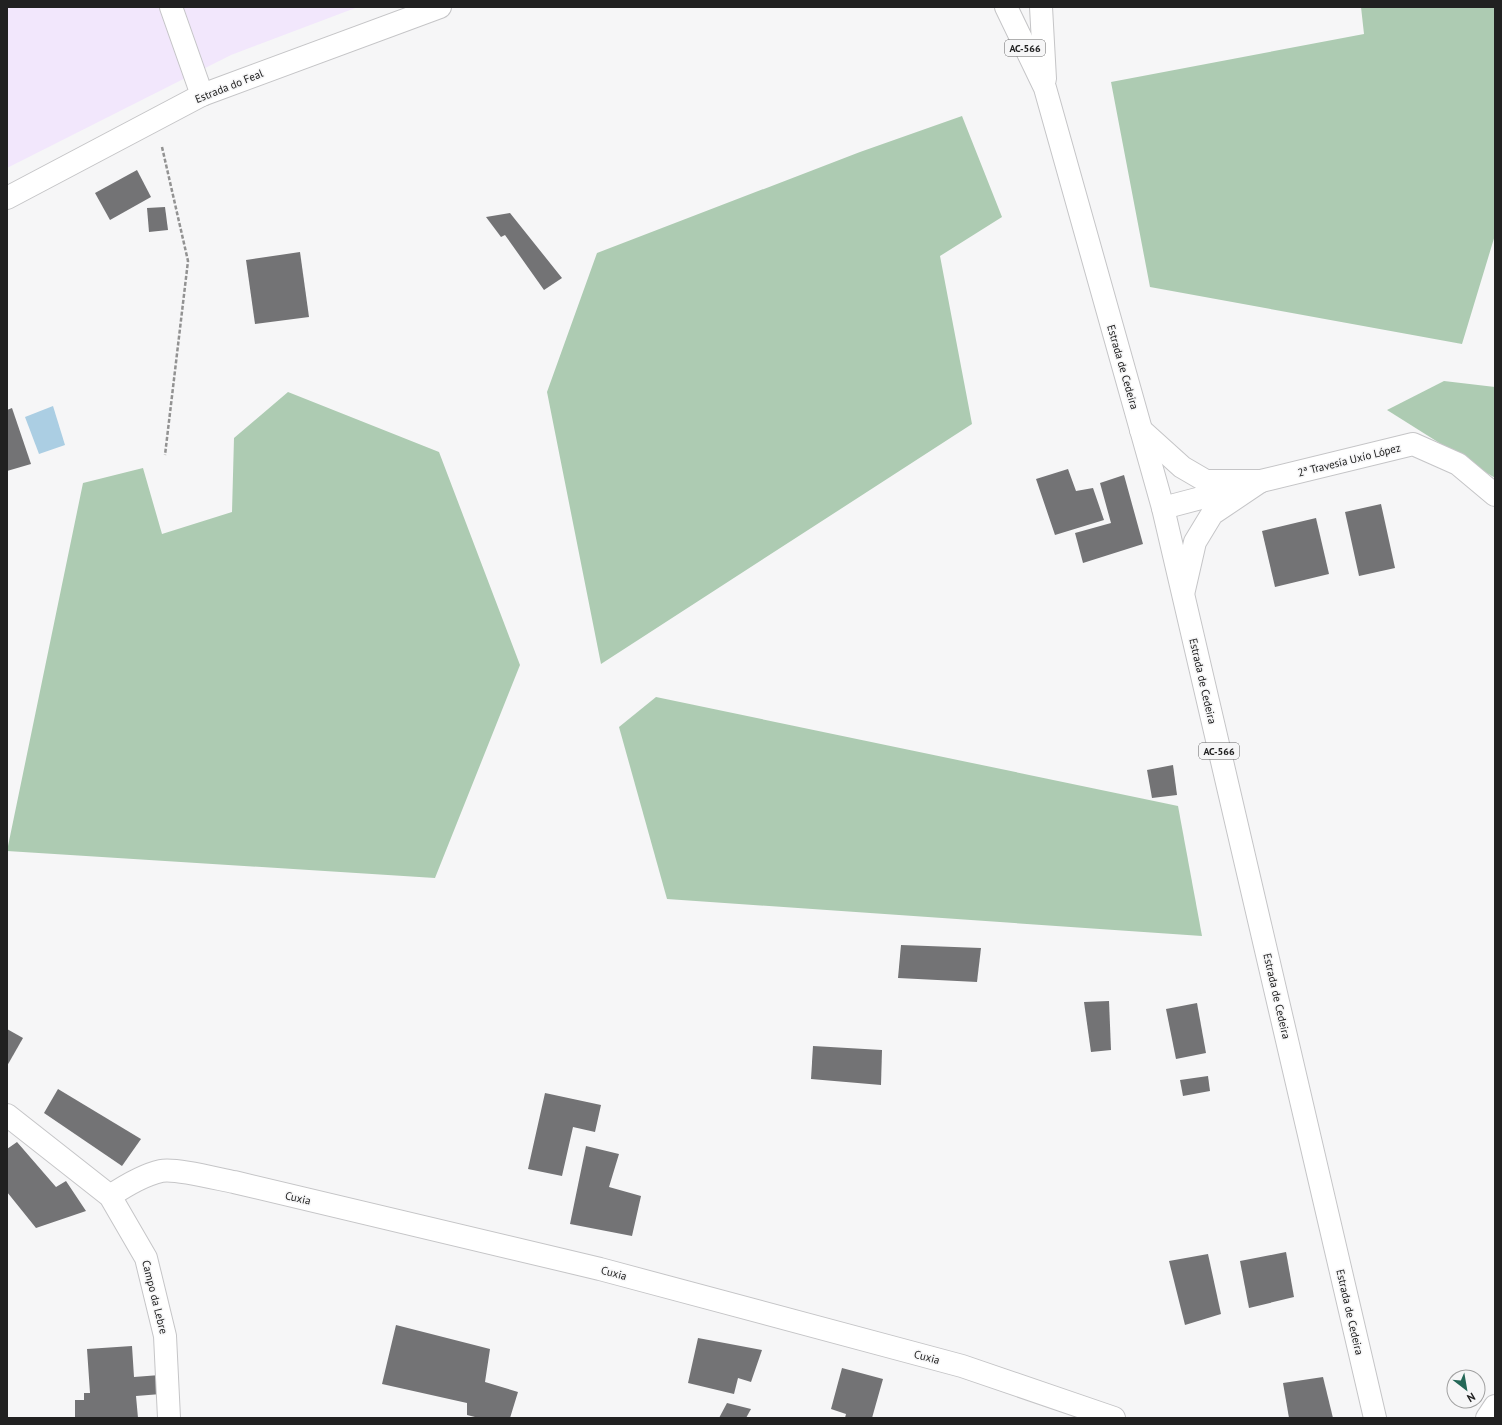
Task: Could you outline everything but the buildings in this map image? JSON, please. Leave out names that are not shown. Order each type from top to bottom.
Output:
[{"type":"main road","points":[[171,7],[202,95]]},
{"type":"main road","name":"Estrada do Feal","points":[[7,198],[202,95],[440,7]]},
{"type":"main road","name":"Estrada de Cedeira","points":[[1006,7],[1045,88],[1163,508],[1375,1418]]},
{"type":"main road","name":"Estrada de Cedeira","points":[[1041,7],[1045,88]]},
{"type":"main road","points":[[1141,430],[1182,467],[1206,481],[1261,481]]},
{"type":"main road","name":"2ª Travesía Uxío López","points":[[1261,481],[1414,444],[1458,464],[1495,495]]},
{"type":"main road","points":[[1163,508],[1261,481]]},
{"type":"main road","points":[[1183,595],[1195,542],[1212,514],[1261,481]]},
{"type":"main road","name":"Campo da Lebre","points":[[7,1115],[110,1196],[146,1258],[165,1336],[169,1418]]},
{"type":"main road","name":"Cuxia","points":[[110,1196],[127,1185],[161,1171],[191,1174],[234,1182],[600,1269],[962,1366],[1114,1418]]},
{"type":"main road","points":[[1487,1418],[1495,1406]]},
{"type":"path","points":[[155,120],[188,261],[165,455]]},
{"type":"shaded area","points":[[7,7],[358,7],[231,55],[7,168]]},
{"type":"green space","points":[[1361,7],[1495,7],[1495,235],[1462,344],[1150,287],[1111,82],[1364,34]]},
{"type":"green space","points":[[962,116],[1002,217],[940,256],[972,424],[601,664],[547,392],[597,253],[860,152]]},
{"type":"green space","points":[[1444,381],[1495,387],[1495,478],[1387,410]]},
{"type":"green space","points":[[288,392],[439,452],[520,665],[435,878],[7,851],[83,483],[143,468],[162,534],[232,512],[234,438]]},
{"type":"green space","points":[[656,697],[1178,806],[1202,936],[667,899],[619,727]]},
{"type":"water","points":[[53,406],[65,445],[39,454],[25,417]]}]
